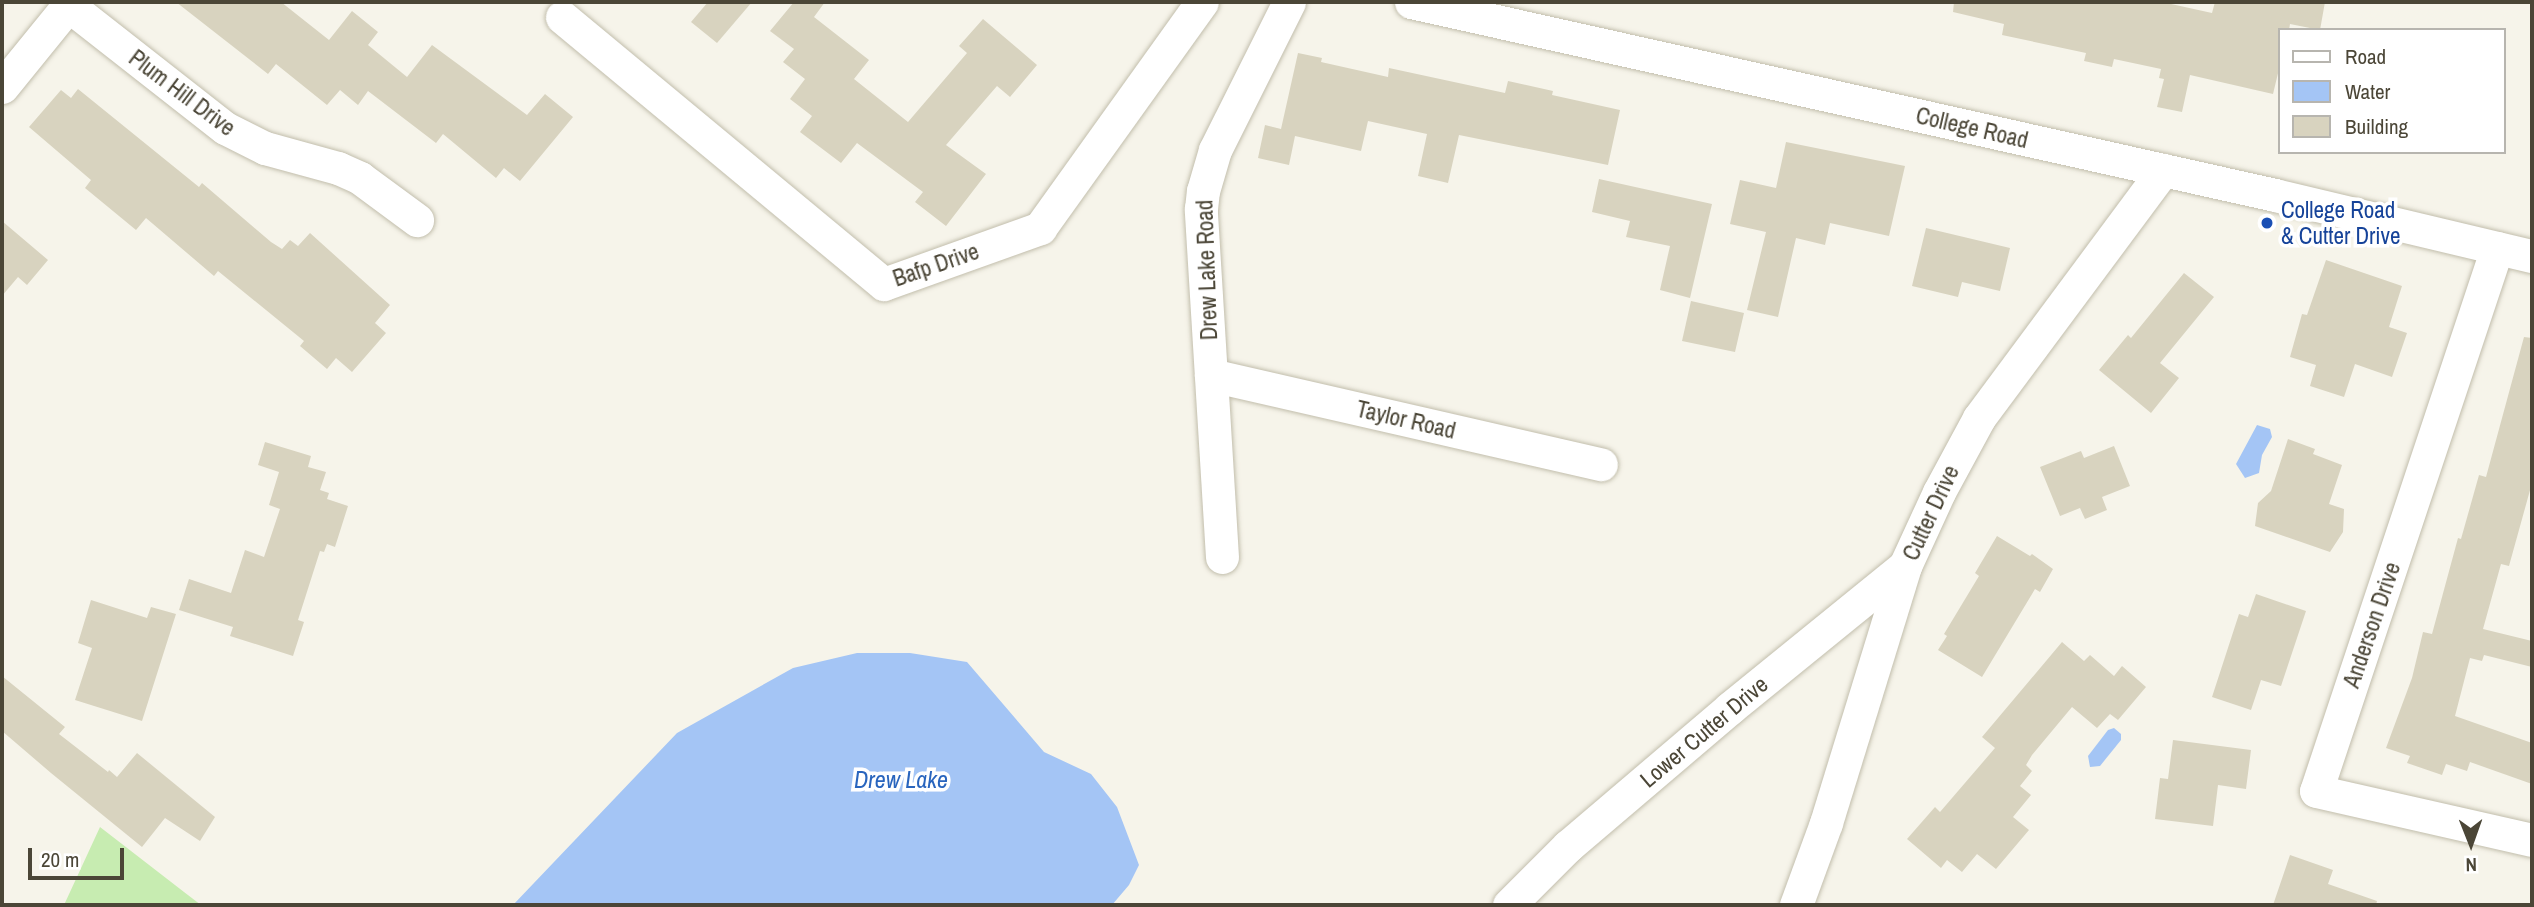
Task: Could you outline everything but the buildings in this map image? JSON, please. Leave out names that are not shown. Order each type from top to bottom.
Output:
[{"type":"street","name":"Bafp Drive","points":[[562,17],[884,284],[1040,228],[1202,2]]},
{"type":"street","name":"Drew Lake Road","points":[[1222,557],[1201,209],[1203,191],[1215,150],[1289,2]]},
{"type":"street","name":"College Road","points":[[1411,2],[2163,170],[2532,256]]},
{"type":"street","points":[[2,87],[70,4]]},
{"type":"street","name":"Plum Hill Drive","points":[[70,4],[225,128],[265,148],[338,168],[360,178],[417,220]]},
{"type":"street","name":"Cutter Drive","points":[[1796,905],[1826,823],[1905,566],[1939,492],[1979,418],[2163,170]]},
{"type":"street","name":"Anderson Drive","points":[[2497,248],[2316,792],[2532,840]]},
{"type":"street","name":"Taylor Road","points":[[1211,375],[1601,464]]},
{"type":"street","name":"Lower Cutter Drive","points":[[1509,905],[1568,846],[1905,566]]},
{"type":"green space","points":[[100,827],[184,892],[201,905],[64,905]]},
{"type":"water","points":[[2257,425],[2270,429],[2272,437],[2262,455],[2259,473],[2245,478],[2236,464]]},
{"type":"water","name":"Drew Lake","points":[[857,653],[910,653],[967,662],[1044,752],[1091,774],[1117,807],[1139,865],[1129,885],[1112,905],[513,905],[677,733],[793,668]]},
{"type":"water","points":[[2114,728],[2121,734],[2121,740],[2100,766],[2090,767],[2088,756],[2108,730]]},
{"type":"place","name":"College Road & Cutter Drive","points":[[2267,223]]}]
